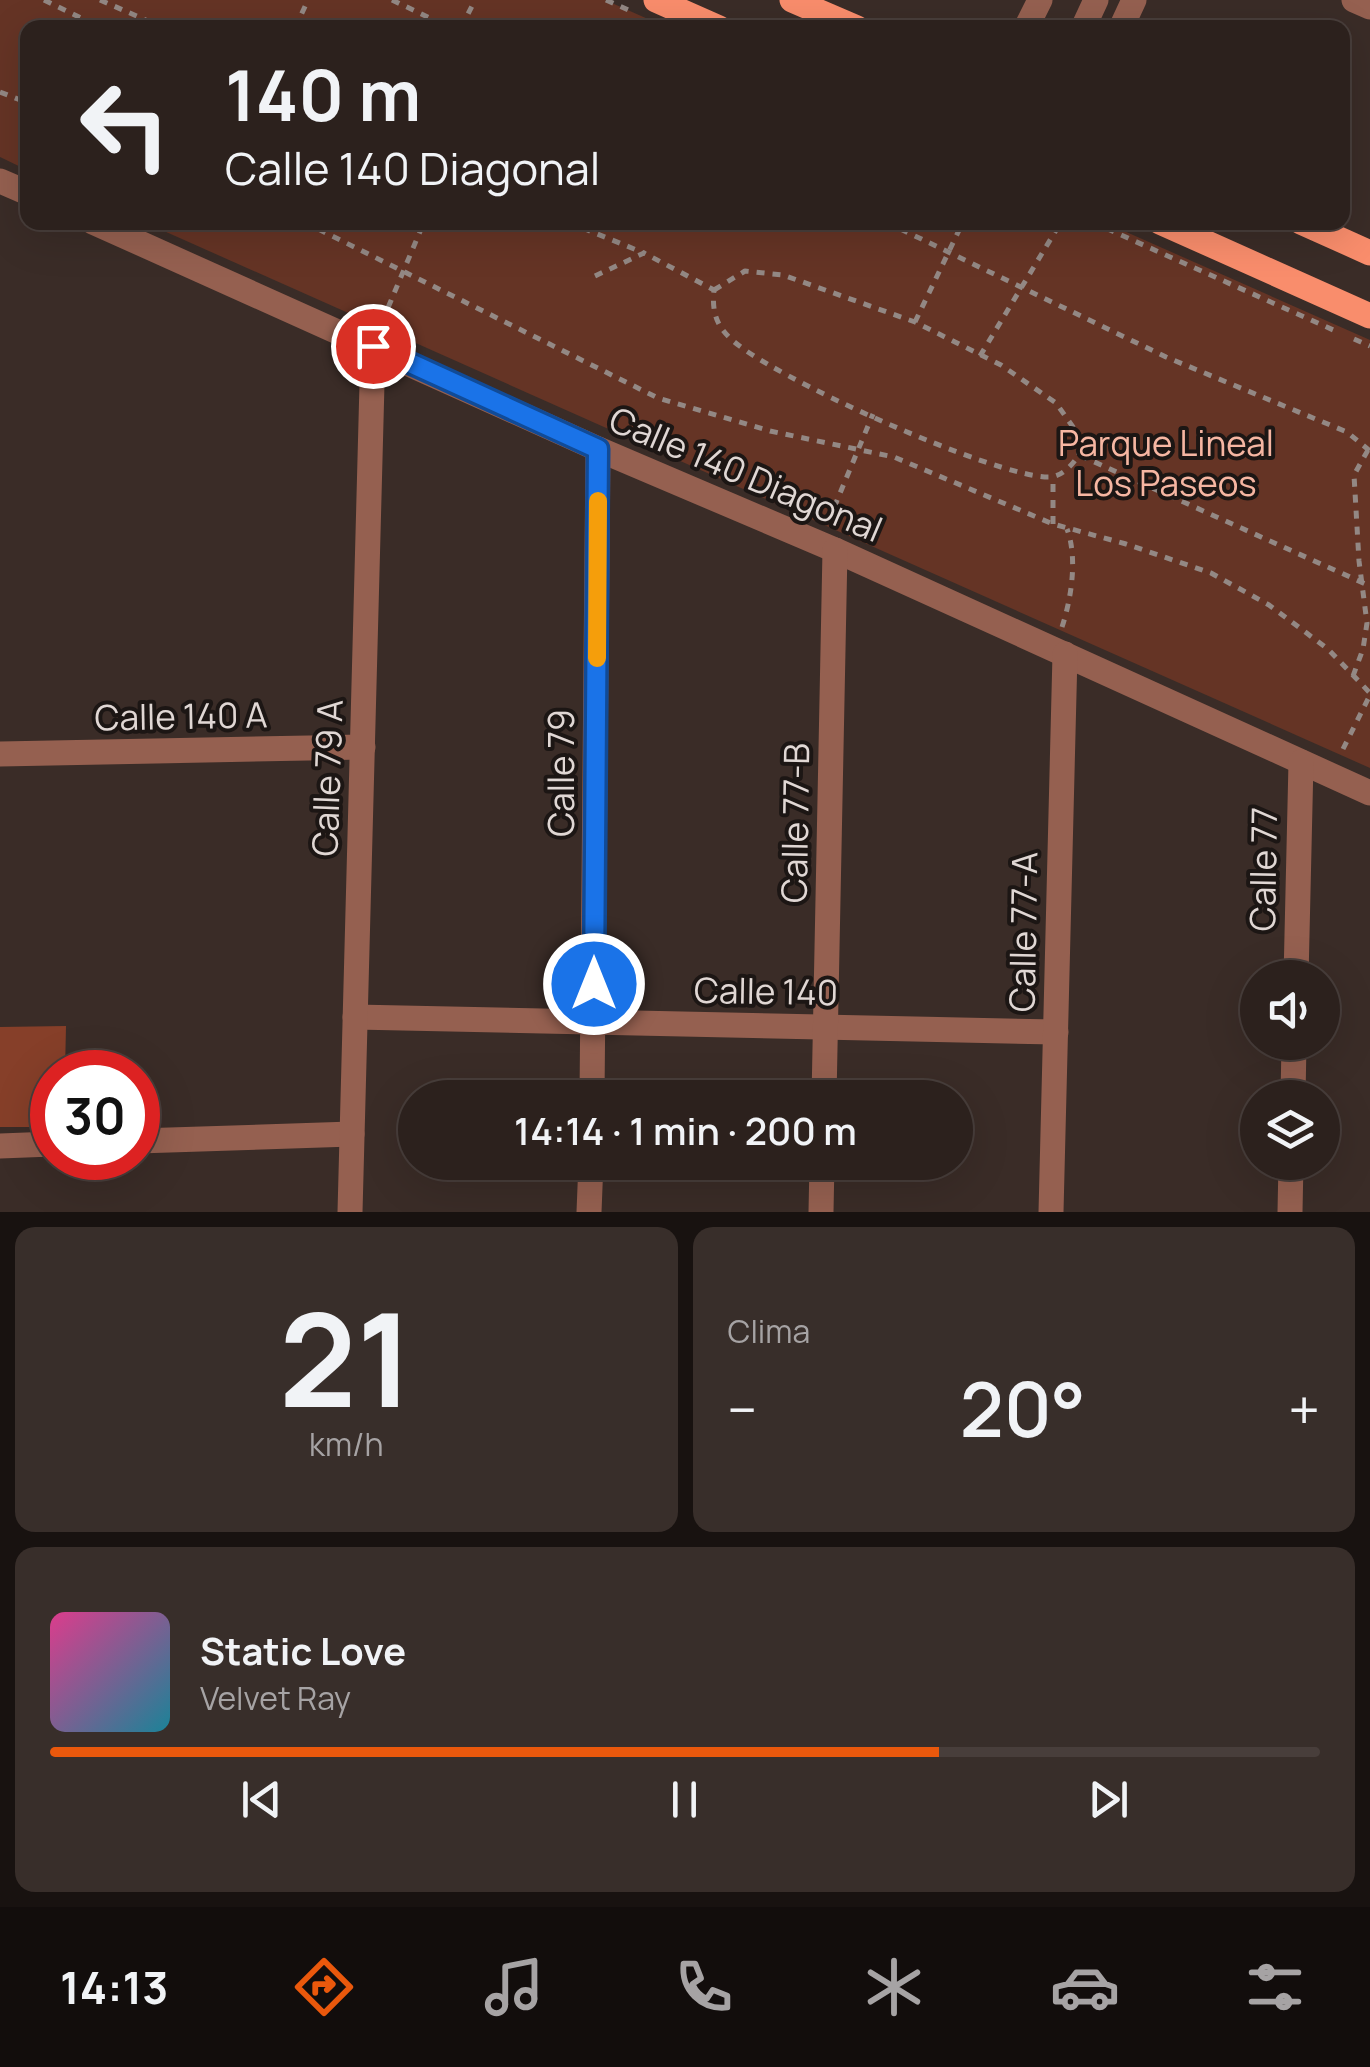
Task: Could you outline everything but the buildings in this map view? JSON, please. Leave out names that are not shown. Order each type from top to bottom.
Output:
[{"type":"main road","points":[[656,0],[696,20]]},
{"type":"main road","points":[[792,0],[839,20]]},
{"type":"main road","points":[[1178,230],[1370,316]]},
{"type":"main road","points":[[1319,230],[1370,253]]},
{"type":"street","name":"Calle 140 Diagonal","points":[[111,230],[598,449],[836,550],[1370,793]]},
{"type":"street","name":"Calle 79 A","points":[[350,1212],[373,346]]},
{"type":"street","name":"Calle 79","points":[[592,1080],[598,449]]},
{"type":"street","name":"Calle 77-B","points":[[824,1080],[836,550]]},
{"type":"street","name":"Calle 77-A","points":[[1051,1212],[1065,654]]},
{"type":"street","name":"Calle 140 A","points":[[0,754],[362,747]]},
{"type":"street","name":"Calle 77","points":[[1296,960],[1301,762]]},
{"type":"street","name":"Calle 140","points":[[355,1017],[1056,1032]]},
{"type":"street","points":[[160,1140],[352,1134]]},
{"type":"street","points":[[0,1146],[30,1145]]},
{"type":"street","points":[[589,1212],[590,1180]]},
{"type":"street","points":[[822,1180],[822,1212]]},
{"type":"street","points":[[1290,1212],[1291,1180]]},
{"type":"path","points":[[44,0],[85,20]]},
{"type":"path","points":[[100,0],[146,20]]},
{"type":"path","points":[[392,0],[434,20]]},
{"type":"path","points":[[320,230],[658,398],[770,430],[894,457],[1053,524],[1211,574],[1268,605],[1328,649],[1370,694],[1343,749]]},
{"type":"path","points":[[399,330],[381,322],[421,230]]},
{"type":"path","points":[[583,230],[644,254],[714,290]]},
{"type":"path","points":[[903,230],[1166,357],[1346,432],[1370,450],[1354,475],[1367,623],[1353,676]]},
{"type":"path","points":[[915,322],[959,230]]},
{"type":"path","points":[[980,356],[1056,230]]},
{"type":"path","points":[[1110,230],[1370,346]]},
{"type":"path","points":[[595,276],[644,254]]},
{"type":"path","points":[[745,271],[783,276],[915,322],[1002,365],[1056,403],[1078,434],[1078,456],[1070,468],[1053,478],[978,460],[803,384],[746,351],[716,322],[712,307],[714,290],[745,271]]},
{"type":"path","points":[[828,522],[873,414]]},
{"type":"path","points":[[1078,456],[1370,586]]},
{"type":"path","points":[[1053,478],[1053,524]]},
{"type":"path","points":[[1045,620],[1063,628],[1072,573],[1073,544],[1067,529]]},
{"type":"green space","points":[[0,0],[605,0],[650,20],[20,20],[20,167],[0,157]]},
{"type":"green space","name":"Parque Lineal Los Paseos","points":[[162,230],[1122,230],[1370,340],[1370,768]]},
{"type":"shaded area","points":[[66,1026],[65,1050],[30,1050],[30,1127],[0,1127],[0,1027]]},
{"type":"slow traffic","points":[[597,658],[598,501]]},
{"type":"route","points":[[373,346],[598,449],[594,984]]}]
